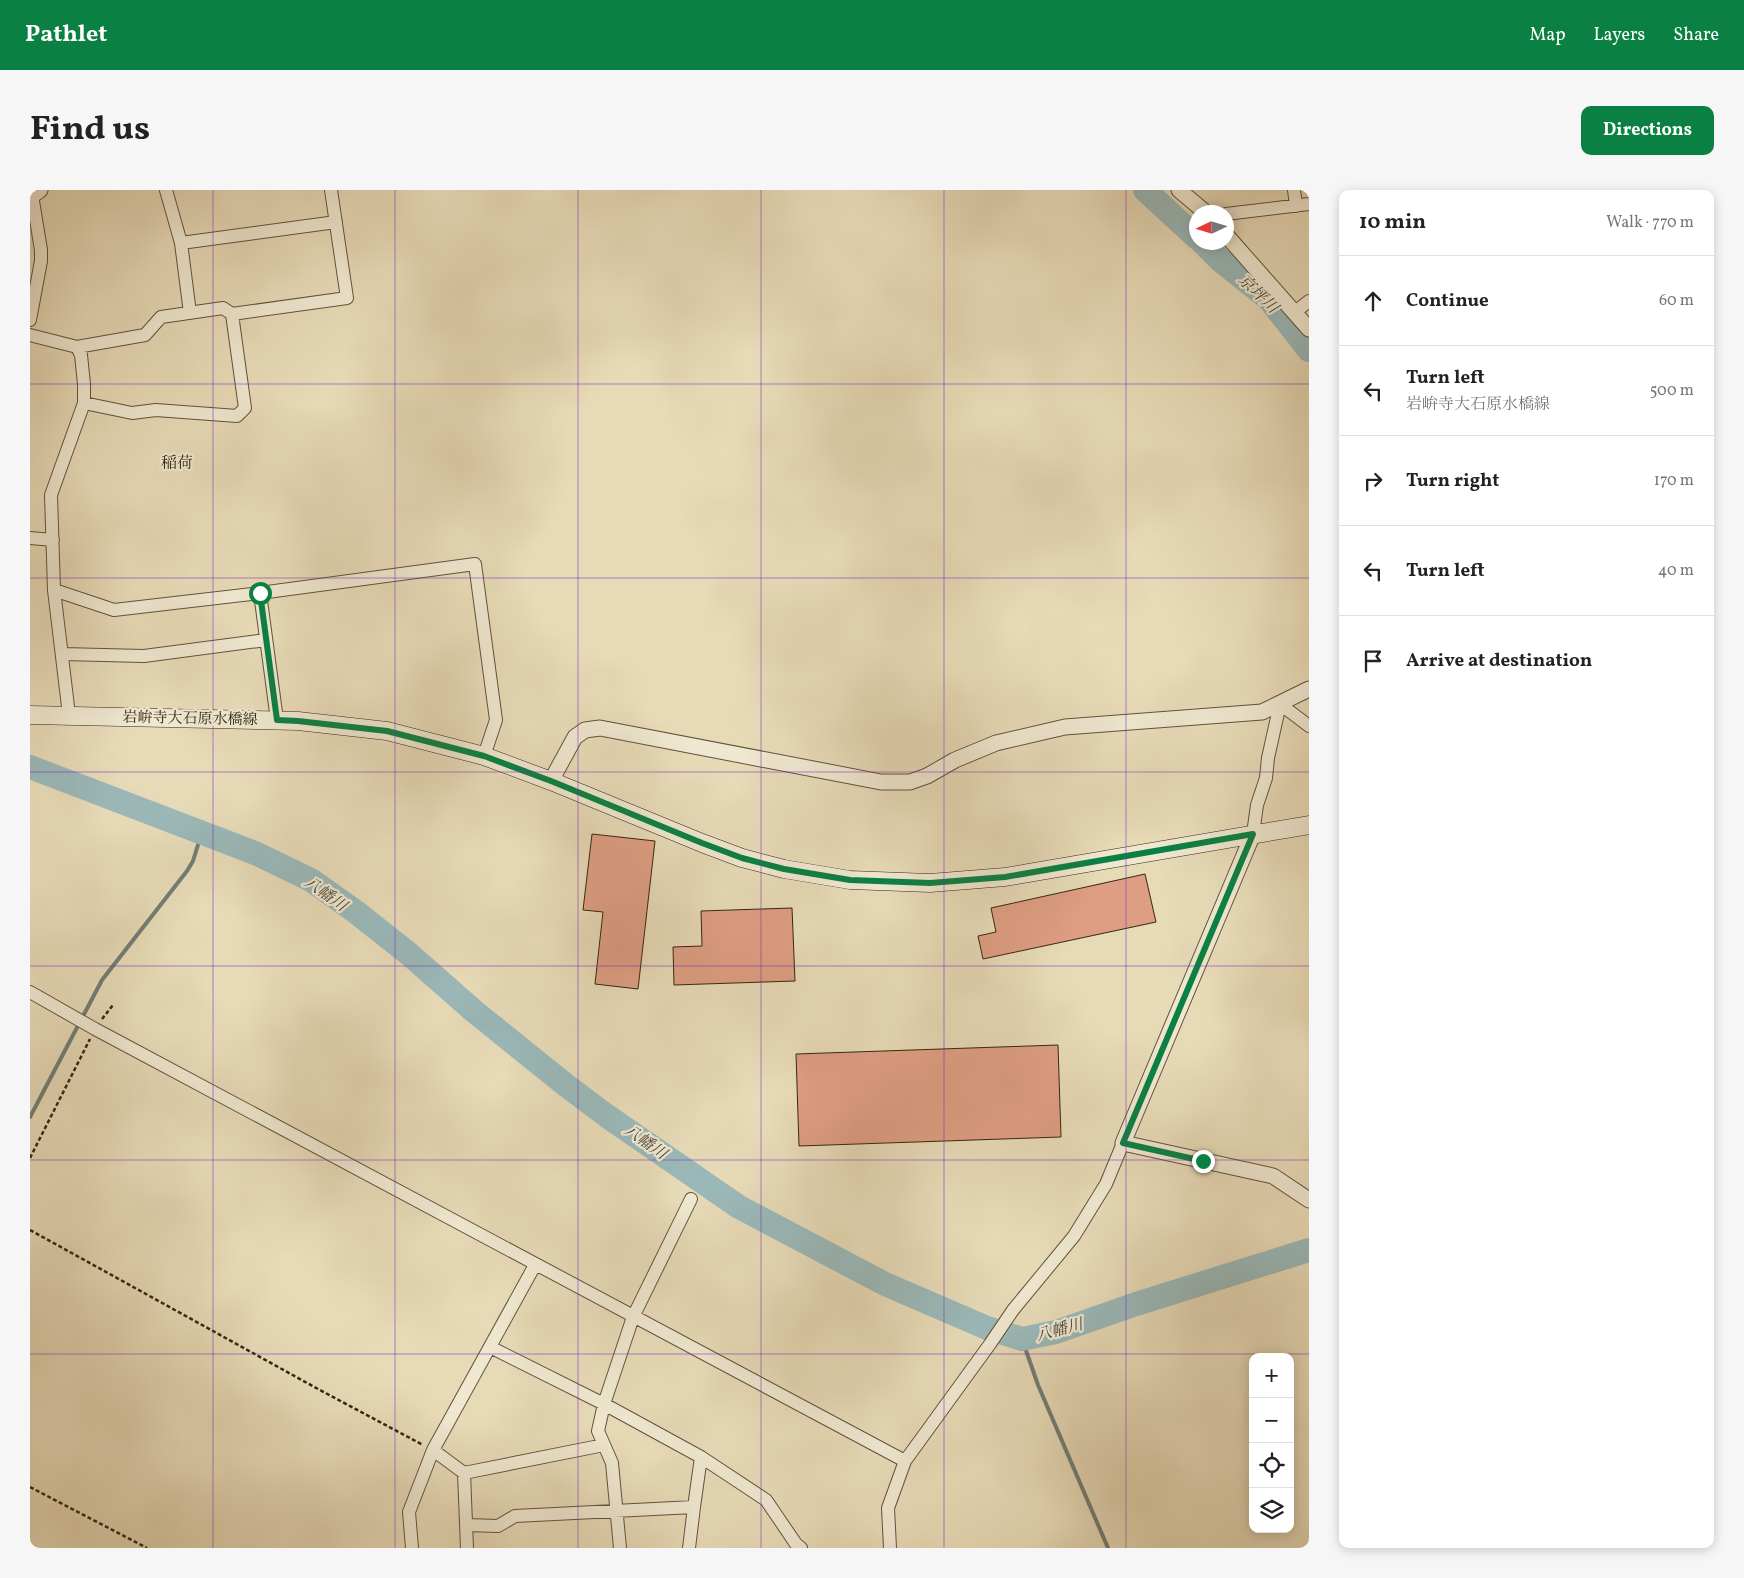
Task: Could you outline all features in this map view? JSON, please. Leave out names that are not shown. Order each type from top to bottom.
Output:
[{"type":"main road","name":"岩峅寺大石原水橋線","points":[[30,715],[277,720],[387,731],[484,756],[742,858],[784,869],[850,880],[930,883],[1005,877],[1309,825]]},
{"type":"street","points":[[166,190],[181,243],[190,313]]},
{"type":"street","points":[[30,335],[77,347],[145,335],[161,317],[223,308],[232,314],[347,298],[331,190]]},
{"type":"street","points":[[1179,190],[1197,205]]},
{"type":"street","points":[[1294,190],[1296,206]]},
{"type":"street","points":[[30,320],[41,261],[34,194]]},
{"type":"street","points":[[1234,213],[1309,204]]},
{"type":"street","points":[[181,243],[336,222]]},
{"type":"street","points":[[1234,244],[1309,329]]},
{"type":"street","points":[[1295,312],[1309,301]]},
{"type":"street","points":[[84,403],[132,413],[156,410],[237,416],[245,408],[232,314]]},
{"type":"street","points":[[70,715],[54,590],[51,495],[84,403],[81,355],[77,347]]},
{"type":"street","points":[[30,538],[53,540]]},
{"type":"street","points":[[54,590],[114,610],[260,593],[475,564],[496,720],[484,756]]},
{"type":"street","points":[[260,593],[277,720]]},
{"type":"street","points":[[62,654],[144,656],[266,640]]},
{"type":"street","points":[[551,781],[575,737],[585,730],[600,728],[898,784],[927,776],[955,760],[996,743],[1065,727],[1262,712],[1309,689]]},
{"type":"street","points":[[1280,704],[1309,726]]},
{"type":"street","points":[[890,1548],[888,1508],[905,1461],[1013,1310],[1074,1236],[1106,1184],[1253,834],[1280,704]]},
{"type":"street","points":[[30,992],[95,1029],[535,1265],[905,1461]]},
{"type":"street","points":[[1123,1143],[1273,1176],[1309,1200]]},
{"type":"street","points":[[620,1548],[612,1463],[598,1431],[604,1404],[633,1317],[691,1199]]},
{"type":"street","points":[[412,1548],[409,1512],[433,1450],[535,1265]]},
{"type":"street","points":[[490,1347],[604,1404],[701,1457],[766,1500],[796,1544],[801,1548]]},
{"type":"street","points":[[433,1450],[464,1473],[604,1445]]},
{"type":"street","points":[[689,1548],[701,1457]]},
{"type":"street","points":[[464,1473],[467,1548]]},
{"type":"street","points":[[466,1525],[498,1526],[515,1516],[694,1507]]},
{"type":"path","points":[[30,1158],[95,1029],[113,1005]]},
{"type":"path","points":[[30,1230],[318,1389],[433,1450]]},
{"type":"path","points":[[30,1487],[147,1548]]},
{"type":"building","points":[[592,834],[655,841],[638,989],[595,984],[603,912],[583,910]]},
{"type":"building","points":[[1145,874],[1156,922],[983,959],[978,936],[996,932],[991,908]]},
{"type":"building","points":[[792,908],[795,981],[674,985],[673,947],[702,946],[701,911]]},
{"type":"building","points":[[1058,1045],[1061,1137],[799,1146],[796,1054]]},
{"type":"waterway","name":"京坪川","points":[[1145,190],[1189,231]]},
{"type":"waterway","name":"京坪川","points":[[1210,250],[1269,299],[1309,350]]},
{"type":"waterway","name":"八幡川","points":[[30,767],[255,853],[311,880],[356,912],[409,954],[475,1012],[567,1086],[607,1116],[739,1207],[885,1284],[987,1328],[1022,1339],[1056,1332],[1136,1304],[1309,1250]]},
{"type":"waterway","points":[[30,1117],[102,980],[187,871],[193,861],[202,832]]},
{"type":"waterway","points":[[1022,1339],[1038,1385],[1108,1548]]},
{"type":"district","name":"稲荷","points":[[177,462]]},
{"type":"route","points":[[260,593],[277,720],[387,731],[484,756],[551,781],[702,843],[742,858],[784,869],[850,880],[930,883],[1005,877],[1253,834],[1123,1143],[1203,1161]]}]
